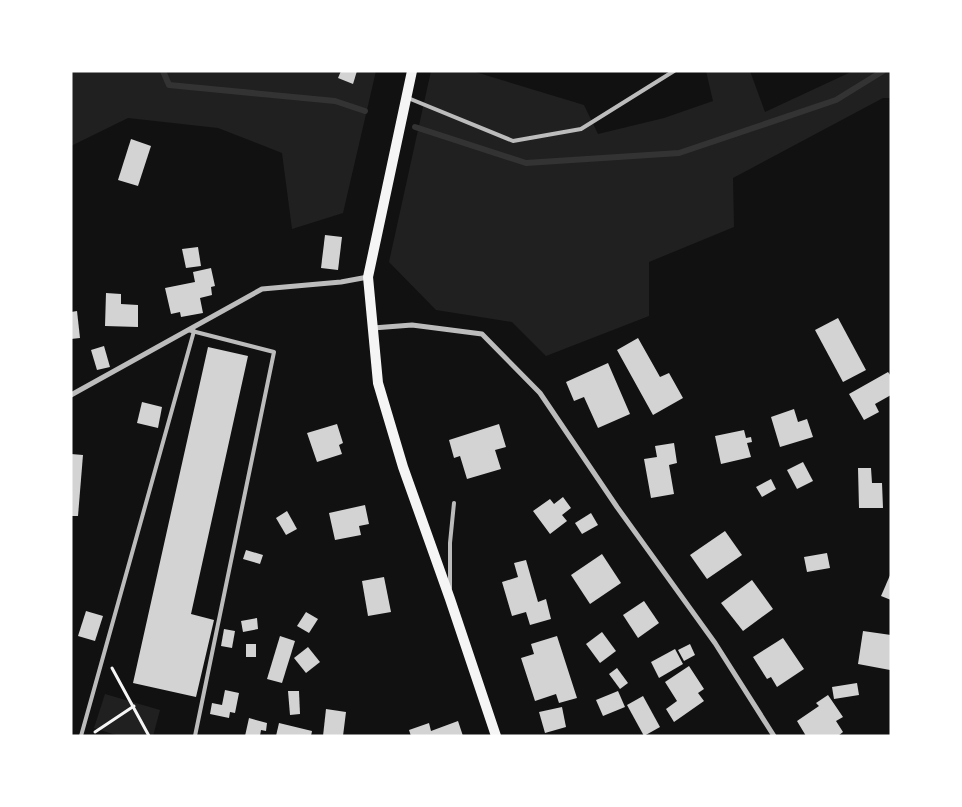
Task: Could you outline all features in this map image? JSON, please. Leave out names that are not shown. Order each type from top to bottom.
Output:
[{"type":"main road","points":[[412,71],[368,277],[378,383],[403,467],[450,598],[496,736]]},
{"type":"street","points":[[71,396],[262,289],[341,282],[368,277]]},
{"type":"street","points":[[373,328],[412,325],[482,334],[540,393],[617,507],[715,643],[774,736]]},
{"type":"lane","points":[[406,98],[513,141],[581,129],[674,71]]},
{"type":"lane","points":[[188,330],[274,352],[195,736]]},
{"type":"lane","points":[[81,736],[194,331]]},
{"type":"lane","points":[[450,598],[450,543],[454,502]]},
{"type":"path","points":[[104,654],[149,736]]},
{"type":"path","points":[[90,736],[134,706]]},
{"type":"shaded area","points":[[71,71],[376,71],[343,213],[292,229],[282,153],[218,128],[128,118],[71,146]]},
{"type":"shaded area","points":[[431,71],[472,71],[584,105],[598,134],[664,118],[713,101],[706,71],[750,71],[765,112],[853,71],[891,71],[891,98],[883,98],[733,178],[734,227],[649,262],[649,316],[546,356],[512,322],[436,310],[389,262]]},
{"type":"shaded area","points":[[105,694],[160,710],[153,736],[119,736],[94,728]]},
{"type":"building","points":[[341,71],[357,71],[353,84],[338,78]]},
{"type":"building","points":[[131,139],[151,146],[138,186],[118,180]]},
{"type":"building","points":[[325,235],[342,237],[338,270],[321,268]]},
{"type":"building","points":[[198,247],[201,266],[186,268],[182,249]]},
{"type":"building","points":[[211,268],[215,286],[211,287],[212,295],[200,298],[203,313],[181,317],[180,312],[171,314],[165,288],[195,282],[193,272]]},
{"type":"building","points":[[106,293],[121,294],[121,304],[138,305],[138,327],[105,326]]},
{"type":"building","points":[[77,311],[80,338],[71,339],[71,312]]},
{"type":"building","points":[[838,318],[866,370],[843,382],[815,330]]},
{"type":"building","points":[[638,338],[660,377],[669,373],[683,398],[653,415],[617,350]]},
{"type":"building","points":[[104,346],[110,367],[97,370],[91,350]]},
{"type":"building","points":[[208,347],[248,356],[191,614],[214,620],[196,697],[133,683]]},
{"type":"building","points":[[608,363],[630,414],[598,428],[584,397],[574,401],[566,382]]},
{"type":"building","points":[[888,372],[891,376],[891,395],[875,404],[879,412],[864,420],[849,394]]},
{"type":"building","points":[[142,402],[162,407],[158,428],[137,423]]},
{"type":"building","points":[[794,409],[798,422],[807,419],[813,437],[780,447],[771,417]]},
{"type":"building","points":[[337,424],[343,443],[339,445],[342,454],[317,462],[307,433]]},
{"type":"building","points":[[499,424],[506,447],[495,450],[501,469],[467,479],[460,456],[454,458],[449,440]]},
{"type":"building","points":[[744,430],[746,438],[751,437],[752,442],[747,443],[751,457],[721,464],[715,436]]},
{"type":"building","points":[[674,443],[677,463],[669,465],[674,494],[651,498],[644,459],[657,457],[655,446]]},
{"type":"building","points":[[71,454],[83,455],[78,516],[71,516]]},
{"type":"building","points":[[803,462],[813,481],[797,489],[787,470]]},
{"type":"building","points":[[858,468],[871,468],[872,483],[882,483],[883,508],[859,508]]},
{"type":"building","points":[[771,479],[776,489],[762,497],[756,487]]},
{"type":"building","points":[[563,497],[571,508],[562,515],[567,521],[550,534],[533,511],[550,499],[554,504]]},
{"type":"building","points":[[365,505],[369,524],[359,526],[361,535],[335,540],[329,513]]},
{"type":"building","points":[[287,511],[297,529],[286,535],[276,518]]},
{"type":"building","points":[[591,513],[598,525],[582,534],[575,523]]},
{"type":"building","points":[[725,531],[742,555],[707,579],[690,555]]},
{"type":"building","points":[[246,550],[263,555],[260,564],[243,559]]},
{"type":"building","points":[[827,553],[830,568],[807,572],[804,557]]},
{"type":"building","points":[[602,554],[621,583],[590,604],[571,575]]},
{"type":"building","points":[[526,560],[538,602],[546,599],[551,619],[530,625],[526,612],[512,616],[502,582],[518,577],[514,563]]},
{"type":"building","points":[[891,573],[891,600],[881,596]]},
{"type":"building","points":[[384,577],[391,612],[368,616],[362,581]]},
{"type":"building","points":[[752,580],[773,609],[743,631],[721,603]]},
{"type":"building","points":[[644,601],[659,623],[638,638],[623,615]]},
{"type":"building","points":[[86,611],[103,616],[95,641],[78,636]]},
{"type":"building","points":[[306,612],[318,619],[309,633],[297,626]]},
{"type":"building","points":[[257,618],[258,629],[243,632],[241,621]]},
{"type":"building","points":[[224,629],[235,631],[232,648],[221,646]]},
{"type":"building","points":[[863,631],[891,635],[890,670],[858,664]]},
{"type":"building","points":[[602,632],[616,651],[600,663],[586,644]]},
{"type":"building","points":[[280,636],[295,641],[282,683],[267,679]]},
{"type":"building","points":[[557,636],[577,698],[559,703],[556,694],[535,701],[521,658],[534,654],[531,644]]},
{"type":"building","points":[[783,638],[804,669],[777,687],[771,677],[767,679],[753,657]]},
{"type":"building","points":[[246,644],[256,644],[256,657],[246,657]]},
{"type":"building","points":[[690,644],[695,655],[684,661],[678,650]]},
{"type":"building","points":[[308,647],[320,662],[306,673],[294,658]]},
{"type":"building","points":[[675,649],[683,664],[659,678],[651,662]]},
{"type":"building","points":[[689,666],[704,689],[698,693],[704,701],[674,722],[666,709],[677,701],[665,682]]},
{"type":"building","points":[[617,668],[628,683],[620,689],[609,674]]},
{"type":"building","points":[[857,683],[859,695],[834,699],[832,687]]},
{"type":"building","points":[[225,690],[239,693],[235,713],[230,712],[229,718],[210,714],[212,703],[222,705]]},
{"type":"building","points":[[288,691],[299,691],[300,714],[290,715]]},
{"type":"building","points":[[618,691],[625,707],[603,716],[596,700]]},
{"type":"building","points":[[828,695],[843,717],[836,721],[843,732],[838,736],[806,736],[797,721],[819,706],[816,703]]},
{"type":"building","points":[[643,696],[660,727],[644,736],[627,705]]},
{"type":"building","points":[[562,707],[566,727],[545,733],[539,712]]},
{"type":"building","points":[[326,709],[346,712],[343,736],[323,736]]},
{"type":"building","points":[[249,718],[267,723],[266,731],[261,730],[260,736],[245,736]]},
{"type":"building","points":[[458,721],[463,736],[411,736],[409,730],[429,723],[431,731]]},
{"type":"building","points":[[279,723],[312,731],[311,736],[276,736]]},
{"type":"waterway","points":[[163,71],[169,85],[335,101],[365,111]]},
{"type":"waterway","points":[[415,127],[526,163],[679,153],[836,100],[883,71]]}]
